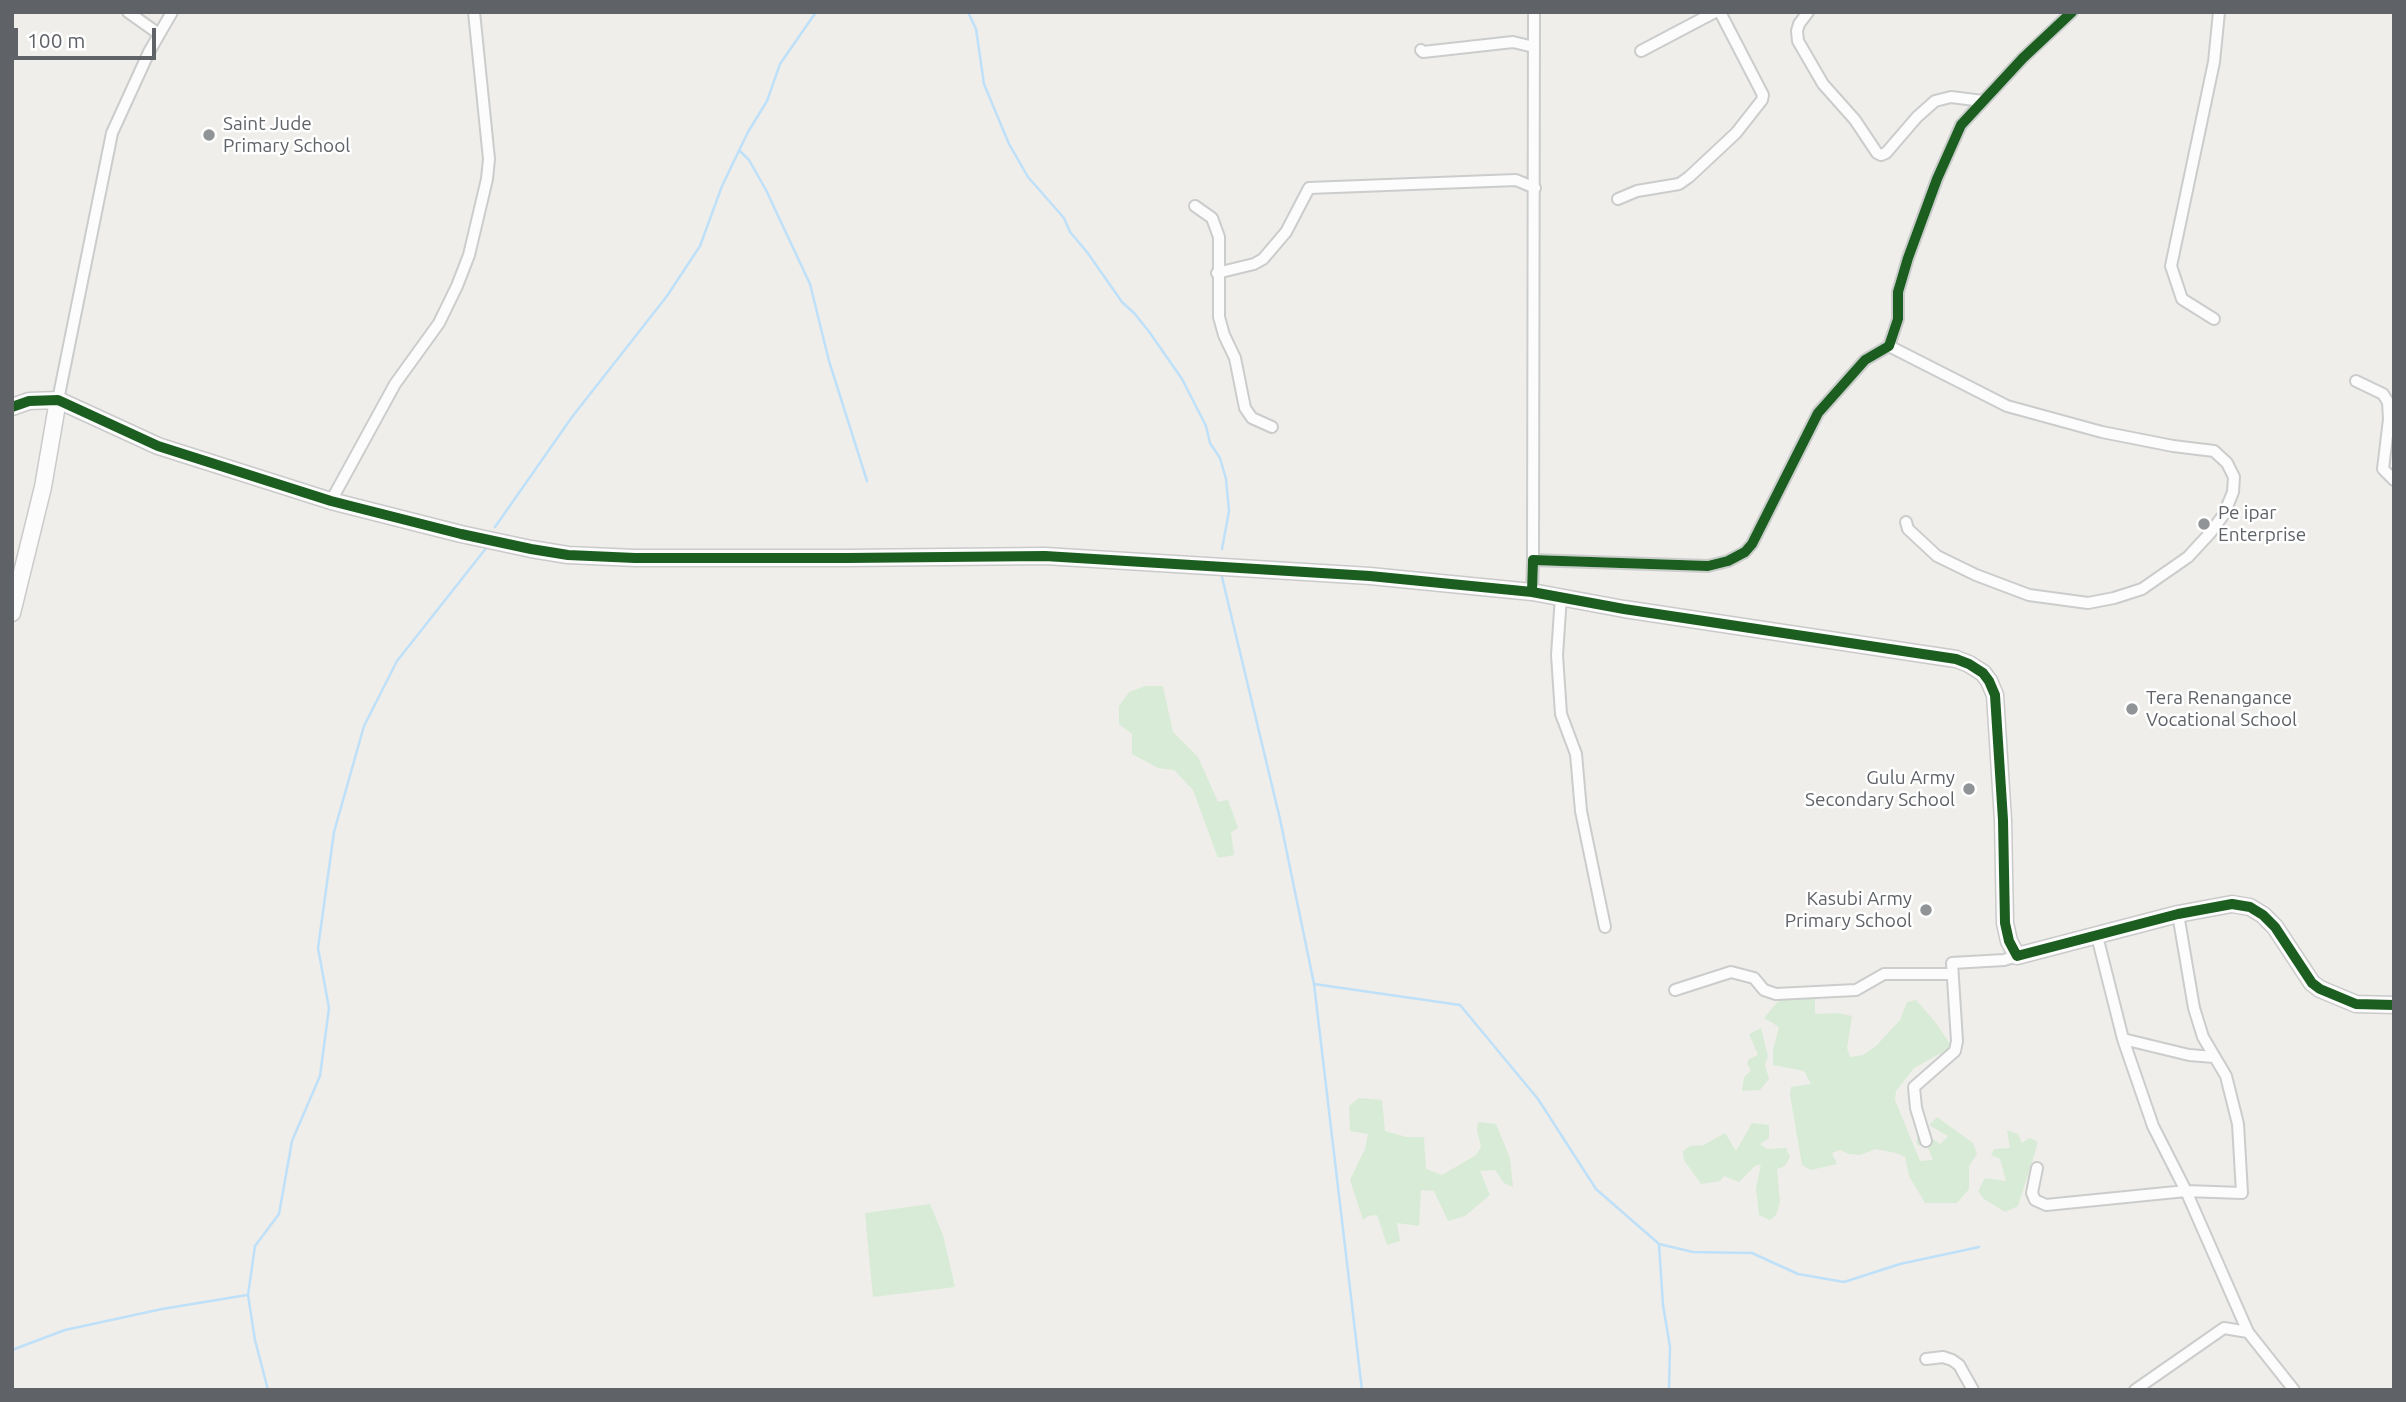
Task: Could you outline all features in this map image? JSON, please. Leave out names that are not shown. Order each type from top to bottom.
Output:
[{"type":"street","points":[[128,12],[159,34]]},
{"type":"street","points":[[12,613],[43,487],[108,146],[125,103],[172,12]]},
{"type":"street","points":[[331,501],[395,384],[439,323],[468,255],[487,179],[489,159],[474,12]]},
{"type":"street","points":[[1532,592],[1534,12]]},
{"type":"street","points":[[1618,199],[1637,191],[1679,184],[1689,177],[1736,133],[1762,100],[1763,94],[1718,12],[1641,51]]},
{"type":"street","points":[[1808,12],[1797,31],[1798,41],[1823,84],[1855,120],[1877,153],[1886,153],[1917,117],[1935,101],[1951,97],[1983,101]]},
{"type":"street","points":[[1533,561],[1708,566],[1740,556],[1752,544],[1818,413],[1865,360],[1889,346],[1898,319],[1898,292],[1908,258],[1937,179],[1961,125],[2023,58],[2072,12]]},
{"type":"street","points":[[2214,320],[2182,299],[2172,266],[2214,62],[2219,12]]},
{"type":"street","points":[[1421,50],[1423,52],[1513,42],[1534,47]]},
{"type":"street","points":[[1217,273],[1254,264],[1262,259],[1286,232],[1309,188],[1516,180],[1535,188]]},
{"type":"street","points":[[1195,206],[1212,218],[1219,237],[1217,273],[1220,324],[1235,358],[1245,408],[1252,418],[1272,427]]},
{"type":"street","points":[[1889,346],[2007,406],[2102,432],[2214,451],[2227,463],[2234,477],[2233,492],[2224,514],[2188,557],[2142,589],[2088,603],[2029,595],[1976,575],[1937,556],[1908,529],[1906,522]]},
{"type":"street","points":[[2357,381],[2384,394],[2388,402],[2389,419],[2383,469],[2394,480]]},
{"type":"street","points":[[12,407],[29,401],[58,400],[158,446],[331,501],[531,550],[568,555],[635,558],[1058,556],[1395,578],[1561,596],[1956,659],[1983,673],[1995,695],[2003,820],[2005,923],[2009,941],[2017,956]]},
{"type":"street","points":[[1561,596],[1558,655],[1561,714],[1576,754],[1581,811],[1605,926]]},
{"type":"street","points":[[1926,1142],[1916,1108],[1914,1087],[1955,1051],[1957,1041],[1952,962],[2004,960],[2178,914],[2232,904],[2250,907],[2263,915],[2275,927],[2312,983],[2319,989],[2356,1003],[2394,1005]]},
{"type":"street","points":[[2037,1168],[2032,1193],[2035,1200],[2046,1205],[2186,1191],[2242,1193],[2238,1124],[2226,1076],[2203,1037],[2194,1008],[2178,914]]},
{"type":"street","points":[[2097,936],[2123,1039],[2152,1126],[2186,1191],[2248,1332],[2294,1390]]},
{"type":"street","points":[[1675,990],[1731,972],[1754,978],[1764,990],[1776,994],[1856,990],[1884,974],[1952,974]]},
{"type":"street","points":[[2123,1039],[2189,1055],[2214,1057]]},
{"type":"street","points":[[2135,1390],[2242,1314]]},
{"type":"street","points":[[2224,1328],[2248,1332]]},
{"type":"street","points":[[1926,1359],[1943,1357],[1952,1360],[1959,1366],[1973,1390]]},
{"type":"green space","points":[[1145,686],[1163,686],[1173,732],[1198,757],[1218,802],[1228,800],[1238,828],[1231,832],[1234,855],[1218,858],[1193,790],[1174,770],[1158,768],[1132,754],[1132,734],[1119,724],[1119,706],[1129,692]]},
{"type":"green space","points":[[1815,990],[1815,1014],[1838,1013],[1852,1016],[1847,1048],[1850,1057],[1863,1055],[1876,1046],[1900,1020],[1907,1002],[1916,1000],[1952,1047],[1914,1068],[1896,1091],[1895,1100],[1920,1161],[1933,1160],[1928,1148],[1917,1145],[1917,1132],[1926,1134],[1940,1144],[1948,1136],[1929,1125],[1937,1117],[1973,1143],[1977,1154],[1969,1166],[1969,1189],[1957,1203],[1925,1203],[1909,1176],[1905,1157],[1896,1153],[1876,1149],[1860,1155],[1840,1150],[1832,1153],[1837,1164],[1811,1170],[1802,1165],[1790,1095],[1791,1087],[1811,1084],[1804,1071],[1773,1065],[1773,1050],[1779,1027],[1764,1018],[1786,992]]},
{"type":"green space","points":[[1761,1028],[1768,1056],[1765,1065],[1769,1079],[1760,1090],[1742,1091],[1744,1077],[1751,1070],[1747,1064],[1749,1059],[1758,1055],[1749,1034]]},
{"type":"green space","points":[[1359,1098],[1382,1100],[1385,1131],[1406,1137],[1424,1137],[1426,1169],[1442,1175],[1476,1155],[1481,1147],[1478,1122],[1496,1124],[1510,1158],[1513,1187],[1504,1183],[1495,1170],[1480,1171],[1490,1195],[1465,1216],[1448,1221],[1434,1191],[1421,1190],[1419,1226],[1397,1223],[1400,1241],[1387,1245],[1377,1215],[1363,1220],[1350,1180],[1365,1149],[1368,1134],[1350,1131],[1349,1106]]},
{"type":"green space","points":[[1752,1123],[1769,1125],[1769,1138],[1760,1144],[1767,1149],[1786,1148],[1790,1157],[1785,1166],[1777,1169],[1780,1202],[1776,1215],[1770,1220],[1759,1215],[1756,1189],[1761,1164],[1755,1166],[1739,1182],[1724,1176],[1720,1181],[1701,1184],[1684,1160],[1683,1151],[1690,1146],[1704,1145],[1725,1133],[1736,1151]]},
{"type":"green space","points":[[2007,1130],[2018,1134],[2022,1143],[2029,1138],[2037,1141],[2037,1146],[2018,1206],[2005,1212],[1984,1199],[1978,1191],[1985,1178],[2006,1181],[2000,1159],[1991,1155],[1994,1149],[2010,1148]]},
{"type":"green space","points":[[930,1204],[943,1235],[955,1287],[873,1297],[865,1213]]},
{"type":"waterway","points":[[495,527],[572,417],[667,296],[700,246],[722,186],[748,132],[767,101],[780,64],[816,12]]},
{"type":"waterway","points":[[968,12],[976,29],[984,84],[1009,144],[1028,177],[1064,218],[1070,232],[1122,302],[1150,333],[1182,379],[1206,426],[1210,443],[1220,458],[1226,479],[1229,511],[1222,549]]},
{"type":"waterway","points":[[739,150],[749,160],[766,190],[810,284],[829,361],[867,481]]},
{"type":"waterway","points":[[268,1390],[255,1340],[248,1295],[255,1246],[279,1214],[292,1141],[320,1076],[329,1008],[318,948],[334,832],[364,726],[397,661],[487,547]]},
{"type":"waterway","points":[[1221,573],[1280,819],[1314,984],[1362,1390]]},
{"type":"waterway","points":[[1314,984],[1460,1005],[1538,1099],[1596,1189],[1659,1244],[1693,1252],[1752,1253],[1798,1274],[1844,1282],[1900,1264],[1979,1247]]},
{"type":"waterway","points":[[1659,1244],[1663,1305],[1670,1347],[1669,1390]]},
{"type":"waterway","points":[[12,1350],[65,1330],[162,1309],[247,1295]]},
{"type":"cycle path","points":[[1532,592],[1533,560],[1708,566],[1728,561],[1745,552],[1752,544],[1818,413],[1865,360],[1889,346],[1898,319],[1898,292],[1908,258],[1937,179],[1961,125],[2023,58],[2072,12]]},
{"type":"cycle path","points":[[12,407],[29,401],[58,400],[158,446],[331,501],[461,534],[568,555],[635,558],[1045,556],[1370,576],[1532,592],[1624,609],[1956,659],[1983,673],[1995,695],[2003,820],[2005,923],[2009,941],[2017,956],[2178,914],[2232,904],[2250,907],[2263,915],[2275,927],[2312,983],[2320,989],[2356,1004],[2394,1005]]},
{"type":"place","name":"Saint Jude Primary School","points":[[209,135]]},
{"type":"place","name":"Pe ipar Enterprise","points":[[2204,524]]},
{"type":"place","name":"Tera Renangance Vocational School","points":[[2132,709]]},
{"type":"place","name":"Gulu Army Secondary School","points":[[1969,789]]},
{"type":"place","name":"Kasubi Army Primary School","points":[[1926,910]]}]
